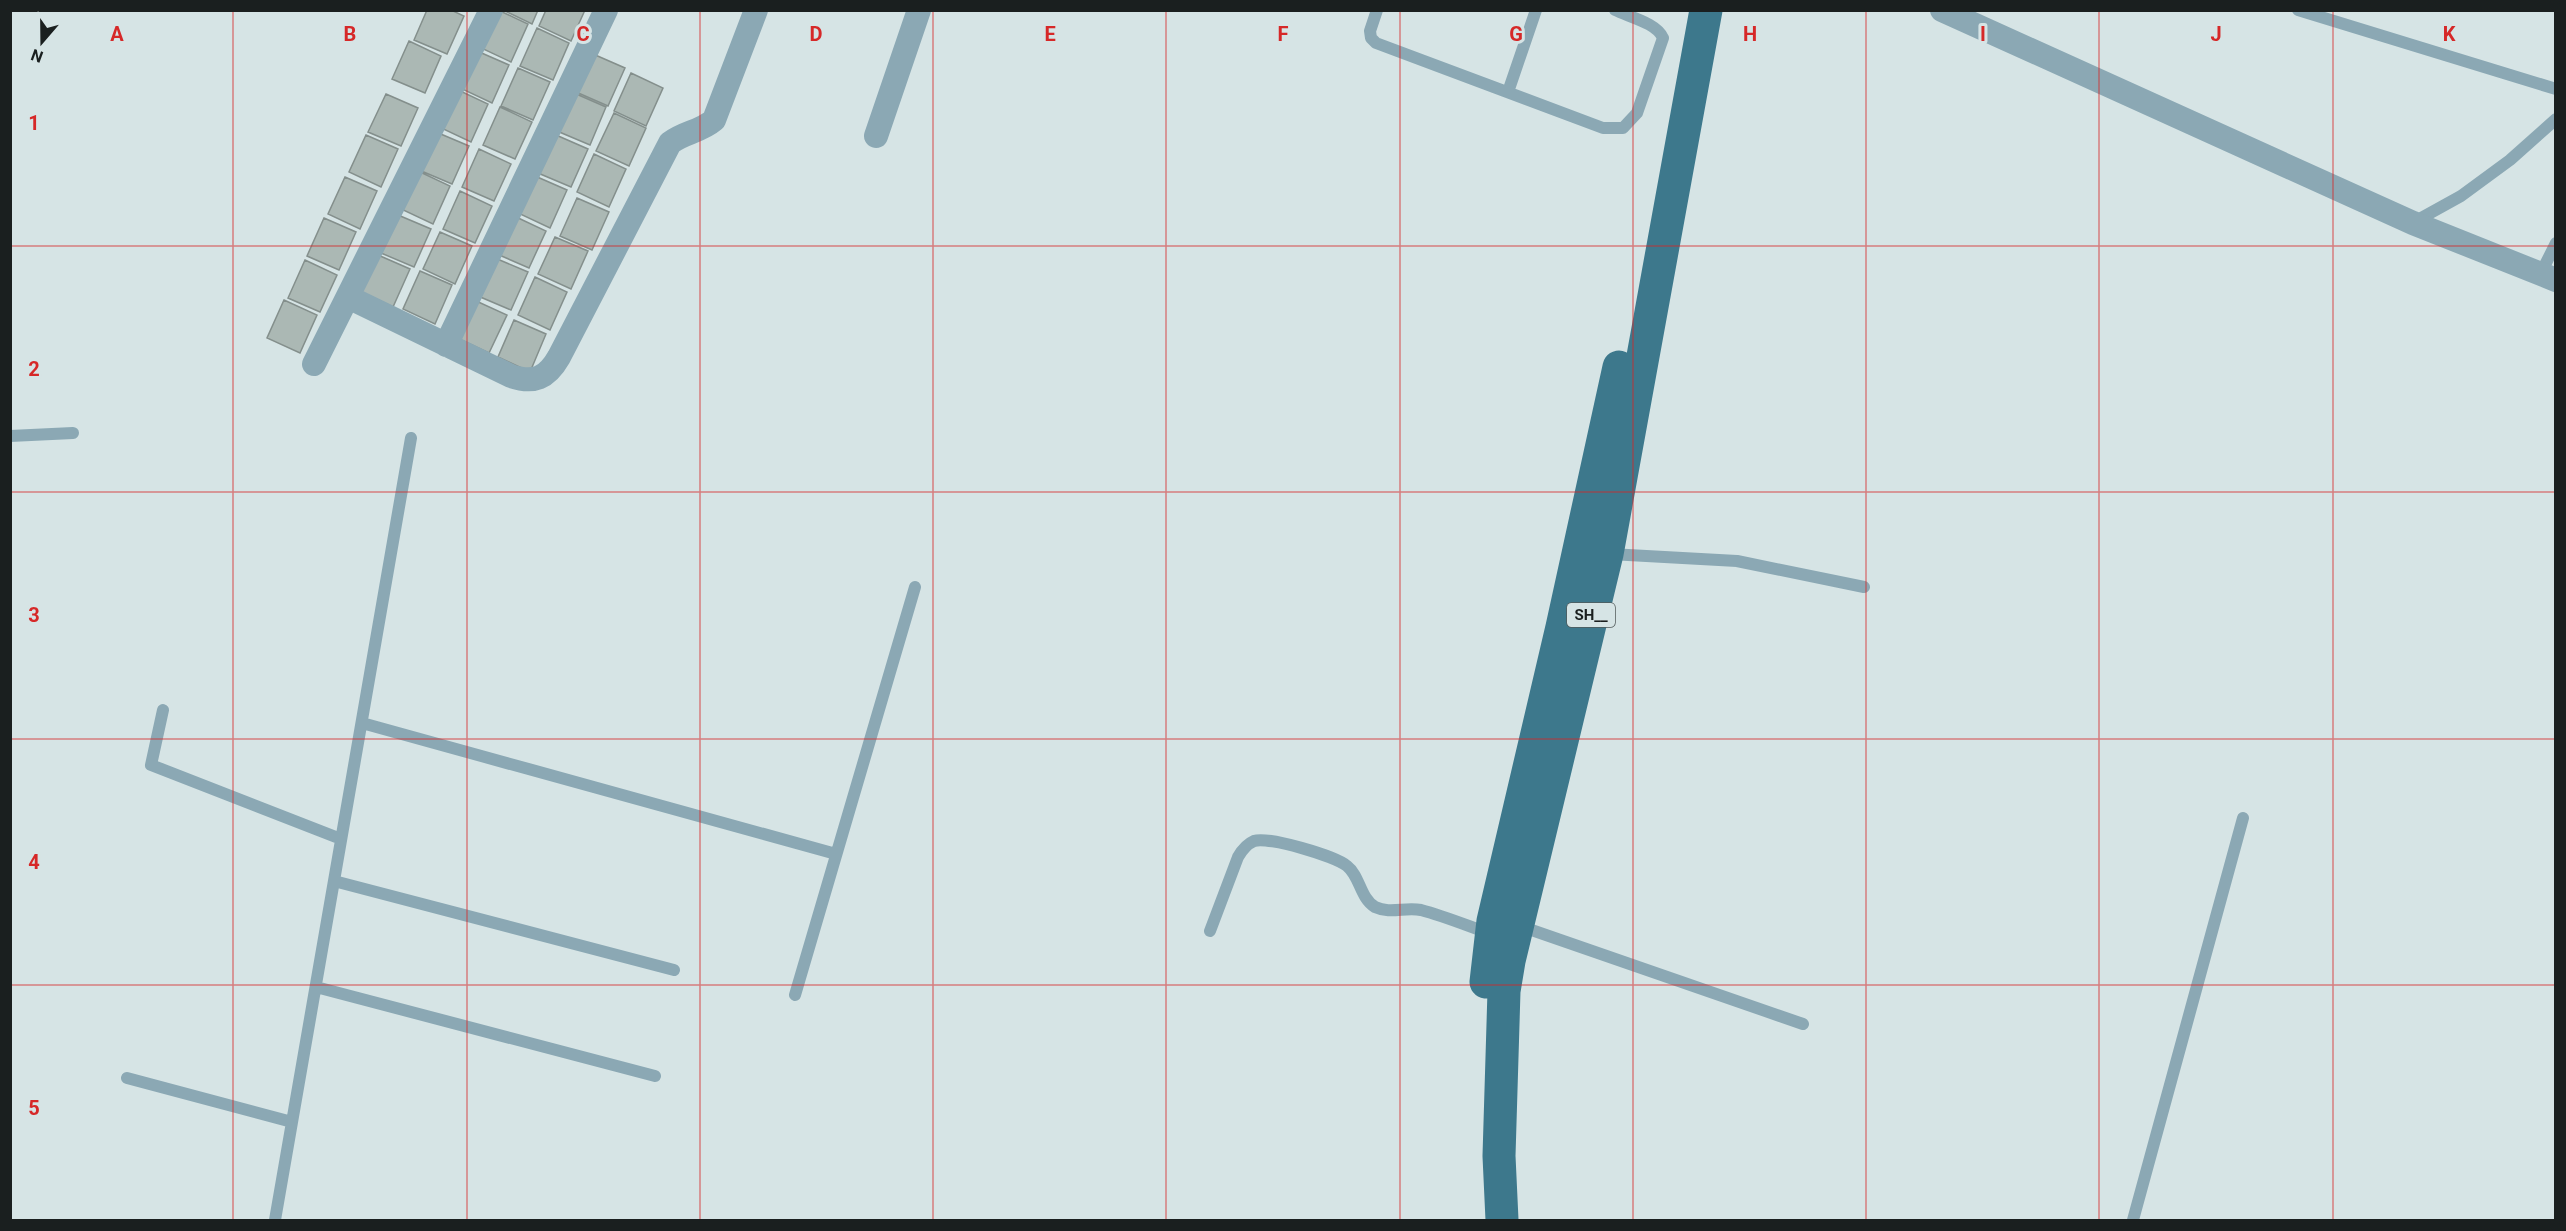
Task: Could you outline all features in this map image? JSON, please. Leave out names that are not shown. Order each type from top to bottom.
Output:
[{"type":"main road","name":"SH__","points":[[1485,1221],[1481,1071],[1607,554],[1698,12]]},
{"type":"main road","name":"SH__","points":[[1502,1221],[1499,1156],[1504,991],[1562,627],[1698,12]]},
{"type":"street","points":[[314,364],[490,10]]},
{"type":"street","points":[[447,345],[606,10]]},
{"type":"street","points":[[348,297],[523,381],[546,376],[552,369],[670,144],[681,135],[706,127],[714,120],[756,10]]},
{"type":"street","points":[[876,136],[920,10]]},
{"type":"street","points":[[1942,10],[2414,223],[2550,275]]},
{"type":"lane","points":[[1377,10],[1370,31],[1371,38],[1376,43],[1603,128],[1623,128],[1637,113],[1663,38],[1661,33],[1650,26],[1614,10]]},
{"type":"lane","points":[[1508,92],[1536,10]]},
{"type":"lane","points":[[2298,10],[2556,89]]},
{"type":"lane","points":[[2414,223],[2461,196],[2510,160],[2556,119]]},
{"type":"lane","points":[[2550,275],[2556,243]]},
{"type":"lane","points":[[10,436],[74,433]]},
{"type":"lane","points":[[275,1221],[411,438]]},
{"type":"lane","points":[[1607,554],[1737,561],[1864,587]]},
{"type":"lane","points":[[795,995],[915,586]]},
{"type":"lane","points":[[163,710],[151,765],[341,838]]},
{"type":"lane","points":[[362,723],[836,854]]},
{"type":"lane","points":[[2133,1221],[2243,818]]},
{"type":"lane","points":[[1210,931],[1243,848],[1252,841],[1275,841],[1348,866],[1368,901],[1383,910],[1420,910],[1561,940],[1803,1024]]},
{"type":"lane","points":[[334,881],[674,970]]},
{"type":"lane","points":[[316,987],[655,1076]]},
{"type":"lane","points":[[127,1078],[292,1122]]},
{"type":"building","points":[[427,10],[451,10],[464,16],[447,54],[414,40]]},
{"type":"building","points":[[498,10],[528,24],[511,62],[479,47]]},
{"type":"building","points":[[503,10],[538,10],[532,24]]},
{"type":"building","points":[[546,10],[585,10],[571,41],[539,26]]},
{"type":"building","points":[[537,28],[569,43],[553,80],[520,66]]},
{"type":"building","points":[[409,41],[441,56],[425,93],[392,79]]},
{"type":"building","points":[[477,51],[509,65],[492,103],[460,88]]},
{"type":"building","points":[[593,54],[625,68],[608,106],[576,92]]},
{"type":"building","points":[[518,68],[550,82],[533,120],[501,106]]},
{"type":"building","points":[[631,73],[663,88],[646,126],[614,111]]},
{"type":"building","points":[[456,89],[488,104],[471,142],[439,127]]},
{"type":"building","points":[[574,93],[606,107],[590,145],[557,131]]},
{"type":"building","points":[[386,94],[418,108],[401,146],[368,132]]},
{"type":"building","points":[[500,107],[532,122],[515,159],[483,145]]},
{"type":"building","points":[[614,113],[646,128],[629,166],[596,151]]},
{"type":"building","points":[[436,132],[469,146],[452,184],[419,170]]},
{"type":"building","points":[[366,135],[398,149],[381,187],[349,172]]},
{"type":"building","points":[[556,135],[588,149],[571,187],[538,173]]},
{"type":"building","points":[[479,149],[511,164],[494,201],[462,187]]},
{"type":"building","points":[[594,154],[626,169],[609,207],[577,192]]},
{"type":"building","points":[[418,171],[450,186],[433,224],[401,209]]},
{"type":"building","points":[[535,176],[567,190],[550,228],[518,213]]},
{"type":"building","points":[[345,177],[377,191],[360,229],[328,214]]},
{"type":"building","points":[[460,191],[492,206],[475,243],[443,229]]},
{"type":"building","points":[[577,198],[609,212],[592,250],[560,236]]},
{"type":"building","points":[[398,215],[431,229],[414,267],[381,253]]},
{"type":"building","points":[[514,216],[546,231],[529,268],[497,254]]},
{"type":"building","points":[[324,218],[356,232],[339,270],[307,256]]},
{"type":"building","points":[[440,232],[472,246],[455,284],[423,269]]},
{"type":"building","points":[[555,237],[588,251],[571,289],[538,274]]},
{"type":"building","points":[[378,255],[410,269],[393,307],[361,292]]},
{"type":"building","points":[[495,258],[528,272],[511,310],[478,296]]},
{"type":"building","points":[[305,260],[337,275],[320,312],[288,298]]},
{"type":"building","points":[[420,271],[452,285],[435,324],[403,309]]},
{"type":"building","points":[[535,277],[567,292],[550,330],[518,315]]},
{"type":"building","points":[[284,300],[317,315],[300,353],[267,338]]},
{"type":"building","points":[[474,300],[507,315],[489,353],[457,338]]},
{"type":"building","points":[[514,320],[546,334],[530,372],[498,357]]}]
